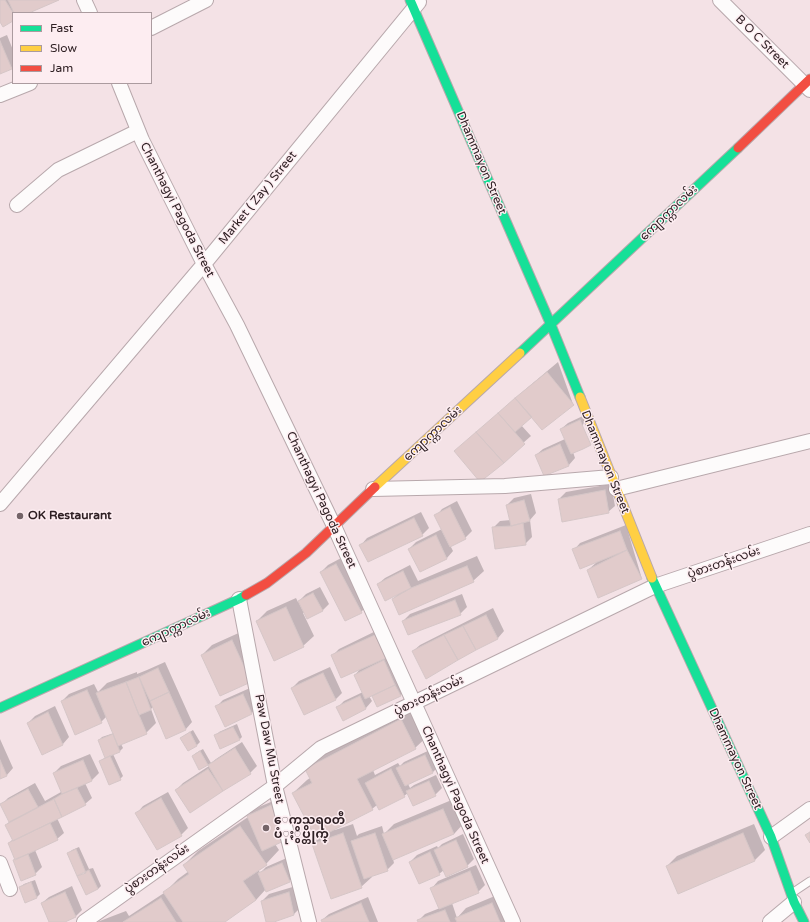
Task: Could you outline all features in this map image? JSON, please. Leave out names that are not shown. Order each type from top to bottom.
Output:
[{"type":"main road","name":"Dhammayon Street","points":[[415,3],[552,325],[655,586],[771,837],[793,898],[804,922]]},
{"type":"main road","name":"ကျောက္ကာလမ်း","points":[[0,708],[239,599],[267,583],[306,553],[373,489],[552,325],[808,84]]},
{"type":"street","points":[[84,0],[90,12]]},
{"type":"street","points":[[152,27],[206,0]]},
{"type":"street","name":"B O C Street","points":[[720,0],[808,84]]},
{"type":"street","name":"Market ( Zay ) Street","points":[[0,504],[204,264],[415,3]]},
{"type":"street","points":[[0,95],[28,84]]},
{"type":"street","name":"Chanthagyi Pagoda Street","points":[[119,84],[142,140],[204,264],[237,325],[334,526],[513,922]]},
{"type":"street","points":[[18,205],[58,170],[138,131]]},
{"type":"street","points":[[373,489],[614,483],[810,441]]},
{"type":"street","name":"ပွဲစားတန်းလမ်း","points":[[84,922],[275,786],[320,748],[655,586],[810,534]]},
{"type":"street","name":"Paw Daw Mu Street","points":[[239,599],[275,786],[309,922]]},
{"type":"street","points":[[771,837],[810,809]]},
{"type":"street","points":[[0,863],[10,889]]},
{"type":"street","points":[[770,922],[793,898]]},
{"type":"lane","points":[[793,898],[810,882]]},
{"type":"building","points":[[0,0],[5,0],[12,12],[12,22],[3,27],[0,22]]},
{"type":"building","points":[[8,0],[59,0],[31,12],[14,12]]},
{"type":"building","points":[[0,41],[12,69],[0,74]]},
{"type":"building","points":[[547,372],[574,405],[542,430],[515,398]]},
{"type":"building","points":[[515,398],[532,417],[515,432],[498,413]]},
{"type":"building","points":[[498,413],[525,444],[504,463],[476,432]]},
{"type":"building","points":[[580,420],[591,445],[571,454],[560,429]]},
{"type":"building","points":[[476,432],[504,463],[480,482],[454,451]]},
{"type":"building","points":[[560,444],[569,466],[544,476],[535,455]]},
{"type":"building","points":[[605,490],[609,513],[562,522],[558,499]]},
{"type":"building","points":[[524,500],[530,521],[511,526],[506,505]]},
{"type":"building","points":[[450,507],[466,539],[450,547],[434,515]]},
{"type":"building","points":[[414,518],[423,536],[368,562],[359,545]]},
{"type":"building","points":[[523,523],[526,545],[495,549],[492,527],[511,526]]},
{"type":"building","points":[[620,531],[627,550],[580,569],[572,549]]},
{"type":"building","points":[[436,535],[447,559],[420,572],[408,549]]},
{"type":"building","points":[[627,550],[642,579],[598,598],[587,570]]},
{"type":"building","points":[[336,564],[362,613],[345,621],[320,572]]},
{"type":"building","points":[[467,566],[474,582],[399,615],[392,599],[411,588]]},
{"type":"building","points":[[403,571],[411,588],[385,601],[377,584]]},
{"type":"building","points":[[313,593],[323,611],[307,619],[298,601]]},
{"type":"building","points":[[455,600],[461,615],[408,635],[402,621]]},
{"type":"building","points":[[286,607],[304,647],[274,661],[256,621]]},
{"type":"building","points":[[486,615],[498,639],[476,650],[463,626]]},
{"type":"building","points":[[463,626],[476,650],[458,660],[444,635]]},
{"type":"building","points":[[375,635],[386,658],[341,678],[331,655]]},
{"type":"building","points":[[444,635],[458,660],[426,679],[412,651]]},
{"type":"building","points":[[232,640],[251,682],[220,696],[201,655]]},
{"type":"building","points":[[384,660],[395,685],[365,699],[354,675]]},
{"type":"building","points":[[158,668],[169,692],[150,701],[139,677]]},
{"type":"building","points":[[323,673],[336,700],[304,715],[291,688]]},
{"type":"building","points":[[139,677],[151,710],[139,715],[126,682]]},
{"type":"building","points":[[126,682],[147,734],[118,746],[96,693]]},
{"type":"building","points":[[395,685],[401,696],[377,707],[372,696]]},
{"type":"building","points":[[87,690],[102,723],[75,735],[61,701]]},
{"type":"building","points":[[169,692],[186,730],[166,739],[150,701]]},
{"type":"building","points":[[243,694],[252,714],[225,727],[215,706]]},
{"type":"building","points":[[360,696],[366,709],[343,721],[336,707]]},
{"type":"building","points":[[48,712],[63,745],[42,755],[27,723]]},
{"type":"building","points":[[401,719],[416,749],[357,779],[373,810],[316,839],[292,793],[312,783],[305,769]]},
{"type":"building","points":[[233,727],[240,740],[220,749],[214,735]]},
{"type":"building","points":[[190,732],[197,746],[188,751],[180,738]]},
{"type":"building","points":[[113,734],[120,752],[105,758],[98,740]]},
{"type":"building","points":[[235,748],[251,774],[223,791],[208,765]]},
{"type":"building","points":[[200,751],[208,765],[199,770],[192,756]]},
{"type":"building","points":[[425,755],[433,773],[405,786],[396,768]]},
{"type":"building","points":[[110,756],[121,780],[109,785],[99,761]]},
{"type":"building","points":[[0,760],[7,776],[0,779]]},
{"type":"building","points":[[83,760],[92,781],[62,794],[53,773]]},
{"type":"building","points":[[208,769],[223,791],[190,813],[175,790]]},
{"type":"building","points":[[391,769],[405,797],[379,810],[365,783]]},
{"type":"building","points":[[429,781],[436,796],[413,806],[406,791]]},
{"type":"building","points":[[77,788],[86,805],[62,817],[54,799]]},
{"type":"building","points":[[28,789],[38,807],[9,822],[0,804]]},
{"type":"building","points":[[161,798],[182,836],[157,850],[135,813]]},
{"type":"building","points":[[54,799],[62,817],[13,841],[5,825]]},
{"type":"building","name":"ေကသရ၀တီ ပံုႏွိပ္တိုက္","points":[[271,805],[286,840],[262,851],[247,816]]},
{"type":"building","points":[[443,809],[454,834],[393,860],[382,834]]},
{"type":"building","points":[[50,823],[58,840],[15,860],[8,843]]},
{"type":"building","points":[[240,826],[267,865],[243,881],[256,900],[225,922],[183,922],[163,892],[189,874],[183,865]]},
{"type":"building","points":[[810,832],[810,843],[805,835]]},
{"type":"building","points":[[343,833],[362,888],[331,899],[312,844]]},
{"type":"building","points":[[375,833],[388,871],[364,879],[351,841]]},
{"type":"building","points":[[743,833],[755,861],[678,894],[666,866]]},
{"type":"building","points":[[456,840],[468,867],[446,877],[434,850]]},
{"type":"building","points":[[76,849],[86,873],[77,876],[67,853]]},
{"type":"building","points":[[430,852],[440,875],[419,884],[409,862]]},
{"type":"building","points":[[28,854],[36,875],[21,881],[13,860]]},
{"type":"building","points":[[282,863],[290,882],[266,892],[258,873]]},
{"type":"building","points":[[89,870],[98,889],[86,895],[77,876]]},
{"type":"building","points":[[470,871],[479,893],[439,909],[430,888]]},
{"type":"building","points":[[31,882],[37,898],[25,903],[19,887]]},
{"type":"building","points":[[65,892],[76,917],[65,922],[49,922],[41,903]]},
{"type":"building","points":[[289,892],[294,915],[274,922],[266,922],[261,901]]},
{"type":"building","points":[[161,898],[176,922],[123,922]]},
{"type":"building","points":[[361,903],[369,922],[322,922],[321,920]]},
{"type":"building","points":[[492,903],[500,922],[457,922],[455,918]]},
{"type":"building","points":[[445,910],[450,922],[418,922],[417,920]]},
{"type":"traffic: fast","points":[[410,0],[551,325],[580,397]]},
{"type":"traffic: fast","points":[[520,353],[738,148]]},
{"type":"traffic: fast","points":[[652,578],[771,837],[794,902],[804,922]]},
{"type":"traffic: fast","points":[[0,708],[246,595]]},
{"type":"traffic: slow","points":[[375,487],[520,353]]},
{"type":"traffic: slow","points":[[580,397],[652,578]]},
{"type":"traffic: jam","points":[[738,148],[810,79]]},
{"type":"traffic: jam","points":[[246,595],[267,583],[306,553],[375,487]]},
{"type":"place","name":"OK Restaurant","points":[[20,516]]},
{"type":"place","name":"ေကသရ၀တီ ပံုႏွိပ္တိုက္","points":[[266,828]]}]
